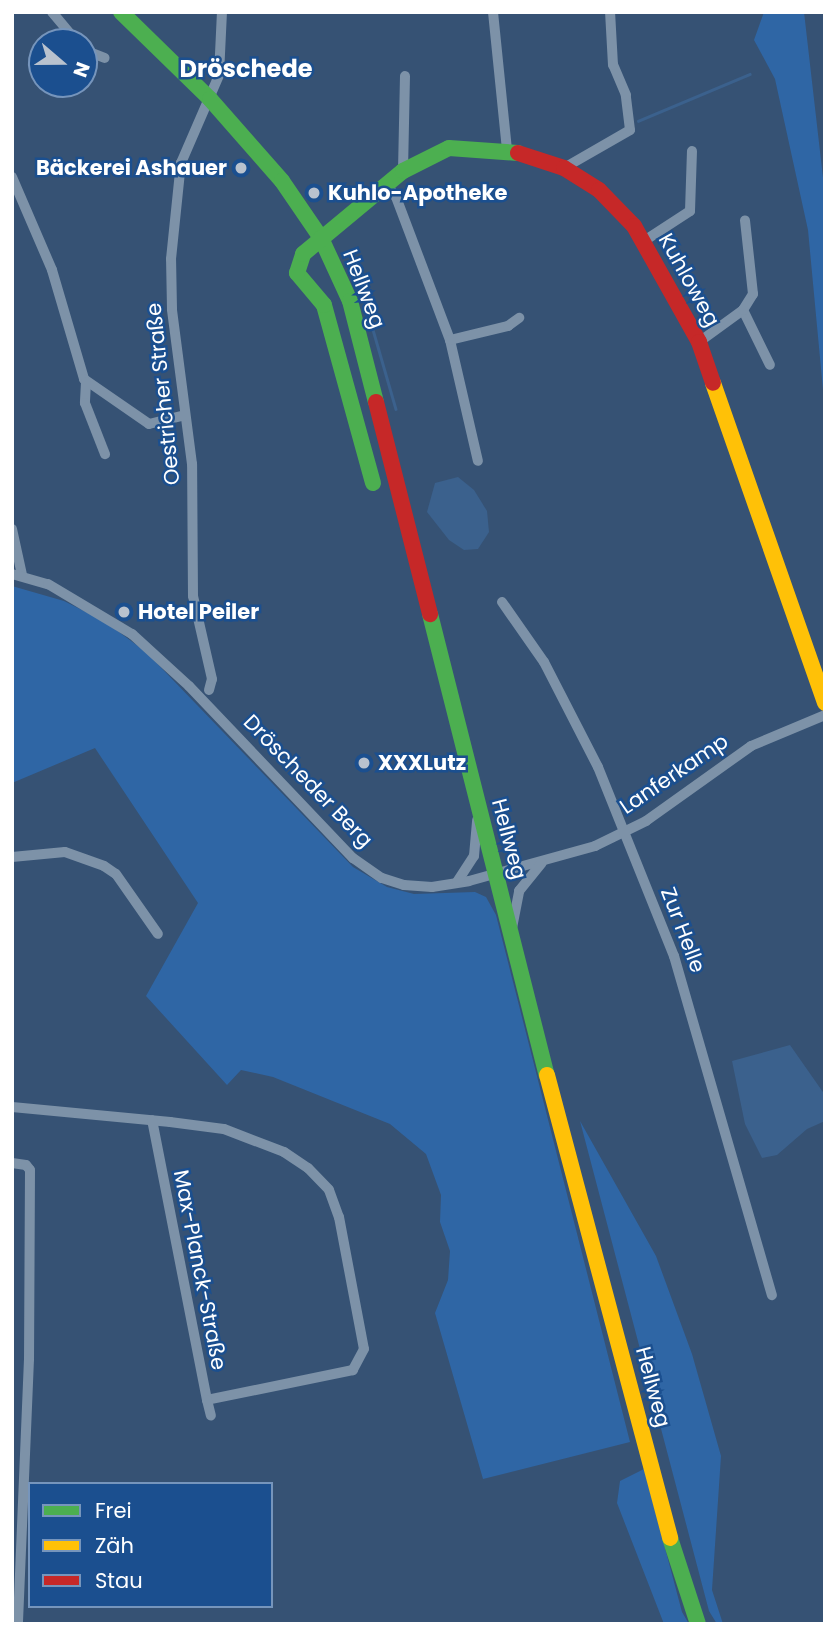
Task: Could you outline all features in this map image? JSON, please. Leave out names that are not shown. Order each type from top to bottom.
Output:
[{"type":"street","points":[[52,12],[65,28]]},
{"type":"street","name":"Hellweg","points":[[121,12],[210,99],[282,181],[321,238],[359,332],[496,873],[675,1555],[698,1624]]},
{"type":"street","name":"Oestricher Straße","points":[[209,690],[212,679],[193,596],[192,464],[172,309],[173,220],[181,163],[210,99],[220,68],[222,12]]},
{"type":"street","points":[[492,12],[507,149]]},
{"type":"street","points":[[564,168],[630,130],[626,95],[613,65],[610,12]]},
{"type":"street","points":[[98,55],[105,58]]},
{"type":"street","points":[[403,171],[405,76]]},
{"type":"street","name":"Kuhloweg","points":[[373,483],[324,305],[297,273],[303,254],[403,171],[456,146],[507,149],[564,168],[613,202],[644,241],[699,342],[825,703]]},
{"type":"street","points":[[644,241],[690,211],[692,151]]},
{"type":"street","points":[[12,177],[52,270],[86,382],[85,403],[105,454]]},
{"type":"street","points":[[387,185],[397,197],[450,340],[478,461]]},
{"type":"street","points":[[699,342],[743,310],[752,294],[745,220]]},
{"type":"street","points":[[743,310],[770,365]]},
{"type":"street","points":[[450,340],[508,326],[519,318]]},
{"type":"street","points":[[86,382],[149,425],[185,415]]},
{"type":"street","points":[[12,529],[17,575]]},
{"type":"street","name":"Dröscheder Berg","points":[[17,575],[80,601],[132,634],[214,712],[367,869],[404,885],[457,882],[496,873]]},
{"type":"street","name":"Zur Helle","points":[[502,602],[544,662],[598,767],[674,956],[772,1295]]},
{"type":"street","name":"Lanferkamp","points":[[496,873],[595,846],[624,832],[751,746],[825,715]]},
{"type":"street","points":[[457,882],[474,856],[477,800]]},
{"type":"street","points":[[12,857],[65,852],[104,866],[116,874],[158,933]]},
{"type":"street","points":[[512,931],[519,891],[544,861]]},
{"type":"street","name":"Max-Planck-Straße","points":[[12,1107],[152,1120],[224,1129],[284,1152],[318,1177],[329,1190],[339,1216],[364,1349],[361,1361],[345,1375],[207,1399],[152,1120]]},
{"type":"street","points":[[12,1163],[26,1165],[31,1279],[18,1505],[18,1624]]},
{"type":"street","points":[[207,1399],[211,1416]]},
{"type":"shaded area","points":[[764,12],[804,12],[825,195],[825,411],[808,230],[775,79],[754,40]]},
{"type":"shaded area","points":[[458,477],[474,490],[487,511],[489,532],[478,549],[464,550],[449,540],[427,512],[435,483]]},
{"type":"shaded area","points":[[12,586],[64,601],[104,621],[146,652],[353,867],[387,887],[414,894],[475,892],[486,897],[496,915],[630,1442],[483,1479],[435,1313],[448,1280],[450,1251],[440,1222],[441,1195],[426,1154],[390,1124],[273,1077],[241,1070],[227,1085],[146,996],[198,903],[95,748],[12,783]]},
{"type":"shaded area","points":[[790,1045],[825,1095],[825,1121],[807,1129],[777,1155],[762,1158],[745,1124],[732,1061]]},
{"type":"shaded area","points":[[580,1121],[656,1256],[692,1354],[721,1456],[712,1590],[723,1624],[717,1624],[709,1611]]},
{"type":"shaded area","points":[[644,1469],[682,1612],[689,1624],[664,1624],[617,1503],[620,1481]]},
{"type":"waterway","points":[[638,121],[750,74]]},
{"type":"waterway","points":[[359,281],[396,409]]},
{"type":"traffic: fast","points":[[121,12],[210,99],[282,181],[321,238],[350,301],[376,402]]},
{"type":"traffic: fast","points":[[373,483],[324,305],[297,273],[303,254],[403,171],[449,148],[518,153]]},
{"type":"traffic: fast","points":[[430,614],[547,1075]]},
{"type":"traffic: fast","points":[[670,1538],[698,1624]]},
{"type":"traffic: slow","points":[[713,383],[825,703]]},
{"type":"traffic: slow","points":[[547,1075],[670,1538]]},
{"type":"traffic: jam","points":[[518,153],[564,168],[599,190],[634,226],[699,342],[713,383]]},
{"type":"traffic: jam","points":[[376,402],[430,614]]},
{"type":"place","name":"Bäckerei Ashauer","points":[[241,168]]},
{"type":"place","name":"Kuhlo-Apotheke","points":[[314,193]]},
{"type":"place","name":"Hotel Peiler","points":[[124,612]]},
{"type":"place","name":"XXXLutz","points":[[364,763]]},
{"type":"district","name":"Dröschede","points":[[246,69]]}]
